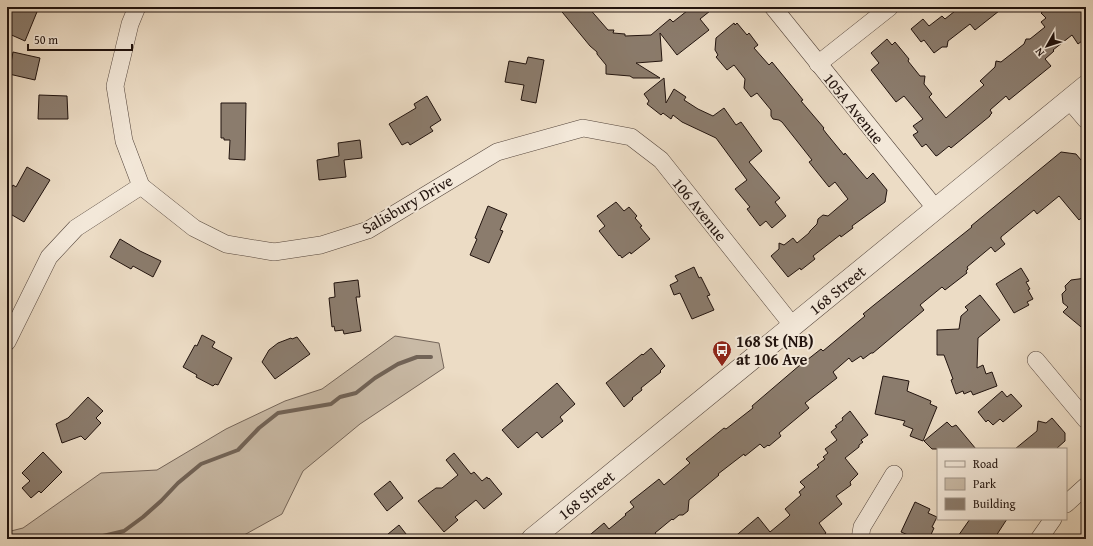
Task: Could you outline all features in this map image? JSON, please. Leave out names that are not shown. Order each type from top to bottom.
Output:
[{"type":"street","points":[[7,342],[49,257],[76,228],[141,186],[124,141],[116,86],[130,24],[138,7]]},
{"type":"street","name":"105A Avenue","points":[[773,7],[936,209]]},
{"type":"street","points":[[818,64],[890,7]]},
{"type":"street","name":"168 Street","points":[[532,539],[1086,86]]},
{"type":"street","points":[[1069,100],[1086,120]]},
{"type":"street","name":"Salisbury Drive","points":[[141,186],[194,228],[226,244],[274,252],[321,245],[368,230],[497,152],[583,128]]},
{"type":"street","name":"106 Avenue","points":[[583,128],[631,137],[661,160],[793,326]]},
{"type":"street","points":[[1036,360],[1086,420]]},
{"type":"street","points":[[860,539],[862,527],[894,474]]},
{"type":"street","points":[[1067,503],[1086,486]]},
{"type":"street","points":[[1039,539],[1052,520]]},
{"type":"green space","points":[[395,336],[439,343],[444,368],[360,424],[303,471],[282,514],[237,539],[7,539],[7,532],[23,528],[101,473],[157,470],[226,429],[285,401],[322,389]]},
{"type":"building","points":[[13,7],[39,7],[25,41],[7,33],[7,22]]},
{"type":"building","points":[[558,7],[588,7],[608,30],[614,30],[613,33],[625,34],[625,36],[651,35],[670,19],[673,22],[692,7],[715,7],[700,19],[709,30],[677,55],[660,33],[662,61],[636,63],[660,78],[633,78],[630,76],[606,74],[606,65],[597,52],[590,46]]},
{"type":"building","points":[[960,7],[1004,7],[975,30],[970,24],[948,41],[947,47],[942,47],[934,53],[924,40],[921,42],[911,29],[923,19],[929,26],[942,16],[945,19]]},
{"type":"building","points":[[1048,7],[1086,7],[1086,38],[1078,44],[1072,35],[1053,50],[1054,51],[1045,59],[1051,66],[1009,100],[1006,96],[990,110],[992,113],[990,116],[951,148],[949,146],[936,156],[926,144],[922,147],[913,135],[918,132],[913,126],[923,119],[904,96],[896,102],[871,70],[879,63],[871,53],[887,39],[892,45],[895,42],[909,59],[908,61],[920,76],[925,76],[924,84],[932,94],[929,97],[946,118],[984,85],[980,81],[995,67],[996,61],[1001,62],[1024,44],[1026,39],[1030,39],[1045,27],[1041,22],[1046,18],[1041,13]]},
{"type":"building","points":[[734,23],[735,25],[737,23],[747,35],[749,33],[758,45],[754,48],[769,65],[772,62],[803,100],[801,101],[844,155],[845,153],[867,179],[873,173],[887,190],[885,202],[852,226],[853,228],[841,237],[840,235],[813,256],[815,259],[801,270],[800,268],[788,277],[771,256],[779,249],[779,243],[784,245],[793,238],[797,243],[817,224],[818,219],[823,215],[828,216],[848,199],[835,182],[829,187],[809,162],[812,160],[782,122],[773,119],[771,116],[771,110],[757,93],[751,97],[744,88],[745,79],[734,65],[727,70],[716,57],[718,55],[715,50],[716,38]]},
{"type":"building","points":[[13,52],[40,58],[35,80],[9,74]]},
{"type":"building","points":[[528,57],[544,60],[536,103],[521,100],[524,85],[505,82],[509,61],[526,64]]},
{"type":"building","points":[[664,78],[666,103],[674,89],[686,97],[684,100],[713,116],[724,108],[736,125],[741,122],[762,151],[749,162],[780,198],[775,202],[786,216],[772,228],[766,221],[760,226],[747,209],[750,207],[735,189],[747,180],[716,138],[682,122],[673,115],[671,119],[663,113],[661,115],[647,104],[649,101],[644,94]]},
{"type":"building","points":[[39,95],[67,96],[68,119],[38,119]]},
{"type":"building","points":[[427,96],[441,120],[430,127],[433,131],[410,145],[408,142],[402,145],[389,124],[416,108],[414,104]]},
{"type":"building","points":[[221,103],[246,103],[245,160],[229,159],[230,140],[224,140],[224,138],[221,138]]},
{"type":"building","points":[[360,140],[362,158],[344,160],[346,177],[319,180],[317,160],[339,156],[338,143]]},
{"type":"building","points":[[1061,152],[1076,154],[1086,166],[1086,214],[1079,220],[1059,196],[1037,214],[1034,210],[1001,237],[1005,244],[995,252],[991,247],[967,267],[967,273],[945,290],[942,287],[920,305],[924,310],[873,353],[863,359],[861,356],[852,362],[849,358],[833,372],[837,378],[805,403],[809,408],[779,433],[781,436],[769,446],[768,445],[764,448],[760,444],[718,474],[719,475],[689,500],[688,511],[683,515],[679,515],[673,520],[672,519],[655,533],[660,539],[585,539],[604,523],[609,529],[634,507],[630,502],[659,479],[664,485],[690,463],[686,459],[724,428],[726,429],[753,408],[752,406],[807,359],[821,349],[823,351],[865,316],[863,314],[972,227],[971,226]]},
{"type":"building","points":[[27,167],[50,180],[24,222],[7,212],[7,195],[13,185],[16,187]]},
{"type":"building","points":[[616,202],[624,211],[629,207],[637,216],[635,218],[642,226],[640,227],[650,239],[631,254],[630,252],[622,258],[599,231],[605,226],[597,216]]},
{"type":"building","points":[[488,206],[507,214],[500,230],[503,231],[489,263],[470,255]]},
{"type":"building","points":[[120,239],[161,261],[153,277],[133,266],[131,269],[110,257]]},
{"type":"building","points":[[694,267],[710,295],[707,296],[714,310],[692,319],[680,293],[674,295],[670,285],[678,281],[675,276]]},
{"type":"building","points":[[1021,268],[1029,281],[1026,282],[1033,299],[1027,302],[1029,305],[1014,313],[996,284]]},
{"type":"building","points":[[1086,278],[1086,331],[1063,312],[1068,307],[1063,303],[1062,294],[1066,290],[1065,286],[1071,280]]},
{"type":"building","points":[[358,280],[360,297],[356,297],[361,331],[344,334],[343,330],[335,331],[334,326],[332,327],[329,298],[335,297],[334,283]]},
{"type":"building","points":[[980,295],[1000,320],[978,338],[977,368],[983,365],[986,374],[992,372],[997,386],[973,395],[971,391],[964,394],[963,391],[956,394],[951,380],[953,379],[944,355],[937,355],[937,330],[959,329],[961,316],[968,310],[965,307]]},
{"type":"building","points":[[202,335],[215,342],[212,347],[232,358],[218,385],[215,384],[213,386],[196,377],[197,375],[183,367],[195,345],[197,346]]},
{"type":"building","points":[[297,337],[310,354],[275,379],[262,362],[269,350],[278,343]]},
{"type":"building","points":[[651,348],[665,366],[660,371],[661,372],[641,388],[642,390],[624,407],[606,383]]},
{"type":"building","points":[[883,376],[909,381],[907,391],[931,401],[930,404],[937,407],[923,441],[910,436],[913,429],[903,425],[905,421],[875,414]]},
{"type":"building","points":[[557,383],[575,404],[560,417],[563,421],[542,438],[537,432],[518,448],[502,430]]},
{"type":"building","points":[[1002,391],[1007,397],[1011,394],[1022,406],[1003,422],[1000,419],[993,425],[988,420],[986,422],[978,412]]},
{"type":"building","points":[[88,397],[103,411],[96,418],[101,423],[85,440],[81,436],[62,443],[56,424],[68,418]]},
{"type":"building","points":[[850,411],[868,435],[861,440],[863,442],[859,445],[859,447],[845,458],[858,474],[850,482],[851,485],[836,496],[842,504],[819,523],[826,533],[819,539],[732,539],[758,517],[770,532],[790,515],[785,509],[801,495],[799,492],[805,487],[800,482],[819,467],[817,465],[825,459],[823,457],[828,453],[825,449],[837,440],[831,432],[837,427],[835,426],[843,420],[842,418]]},
{"type":"building","points":[[1052,418],[1065,433],[1065,441],[1057,448],[1016,448],[1037,431],[1038,421],[1046,423]]},
{"type":"building","points":[[947,422],[952,427],[956,425],[975,448],[932,449],[924,441]]},
{"type":"building","points":[[43,452],[62,472],[41,493],[39,491],[31,498],[22,488],[30,481],[22,473]]},
{"type":"building","points":[[454,453],[471,474],[474,472],[482,481],[487,477],[488,479],[489,478],[502,494],[484,509],[476,500],[455,517],[458,520],[444,532],[418,501],[436,488],[442,488],[458,475],[446,460]]},
{"type":"building","points":[[390,481],[403,498],[387,511],[374,494]]},
{"type":"building","points":[[915,502],[930,509],[928,513],[937,517],[932,527],[934,528],[929,539],[906,539],[908,535],[901,532]]},
{"type":"building","points":[[969,520],[1006,520],[994,539],[956,539]]},
{"type":"building","points":[[399,525],[410,539],[382,539]]},
{"type":"waterway","points":[[97,539],[124,531],[143,517],[178,483],[201,464],[238,450],[259,428],[278,413],[331,404],[340,397],[356,393],[375,378],[398,364],[417,357],[431,357]]},
{"type":"place","name":"168 St (NB) at 106 Ave","points":[[722,367]]}]
